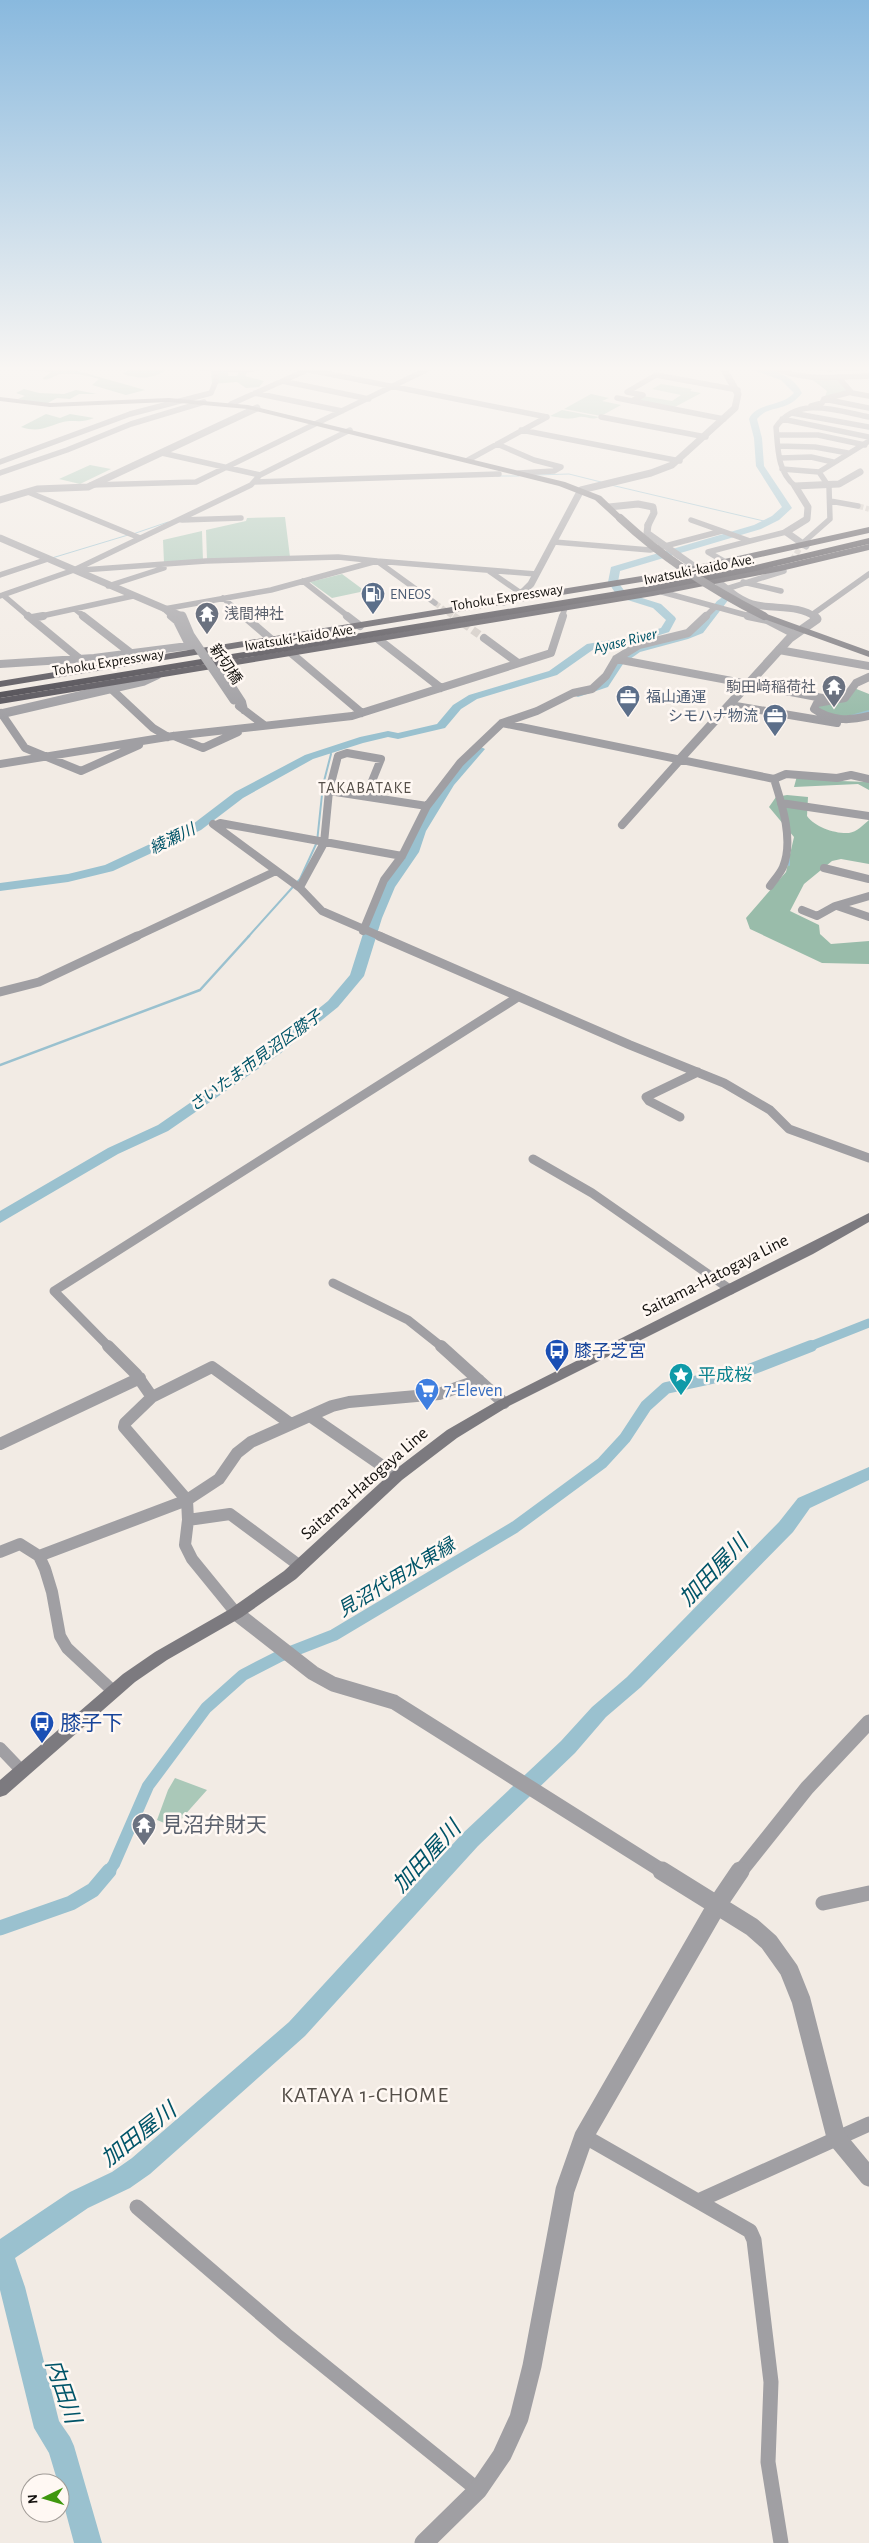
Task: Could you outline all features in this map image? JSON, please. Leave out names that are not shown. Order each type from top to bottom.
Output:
[{"type":"highway","name":"Iwatsuki-kaido Ave.","points":[[0,701],[108,686],[157,675],[565,608],[666,575],[869,530]]},
{"type":"highway","points":[[656,589],[746,564],[869,536]]},
{"type":"highway","points":[[656,589],[869,541]]},
{"type":"highway","name":"Iwatsuki-kaido Ave.","points":[[0,684],[94,669],[190,649],[272,640],[504,602],[525,595],[604,594],[718,581],[869,547]]},
{"type":"highway","name":"Tohoku Expressway","points":[[0,690],[604,594]]},
{"type":"highway","name":"Tohoku Expressway","points":[[0,695],[604,594]]},
{"type":"main road","points":[[562,485],[581,490],[609,507],[644,539],[712,587],[764,616],[797,632],[869,654]]},
{"type":"main road","name":"Saitama-Hatogaya Line","points":[[0,1790],[113,1691],[162,1656],[236,1613],[300,1566],[397,1476],[452,1434],[504,1403],[731,1290],[869,1217]]},
{"type":"street","points":[[0,500],[28,492],[126,485]]},
{"type":"street","points":[[2,595],[74,570],[249,485]]},
{"type":"street","points":[[488,570],[525,595],[581,490],[603,485]]},
{"type":"street","points":[[727,563],[708,552],[786,532],[808,519],[808,507],[796,486],[817,485]]},
{"type":"street","points":[[786,532],[806,543],[830,518],[827,485]]},
{"type":"street","points":[[28,492],[140,538]]},
{"type":"street","points":[[830,501],[858,506]]},
{"type":"street","points":[[609,507],[649,505],[655,510],[648,525],[647,533],[698,569]]},
{"type":"street","points":[[179,520],[205,522],[240,518]]},
{"type":"street","points":[[691,520],[750,541]]},
{"type":"street","points":[[554,542],[650,550],[722,531]]},
{"type":"street","points":[[0,538],[164,609],[177,621],[190,649],[84,659],[0,664]]},
{"type":"street","points":[[74,570],[178,563],[338,557],[536,574]]},
{"type":"street","points":[[0,575],[48,560]]},
{"type":"street","points":[[164,609],[272,590],[377,561]]},
{"type":"street","points":[[377,561],[435,603]]},
{"type":"street","points":[[108,586],[178,563]]},
{"type":"street","points":[[726,589],[743,582],[784,571]]},
{"type":"street","points":[[813,614],[869,574]]},
{"type":"street","points":[[304,581],[360,626]]},
{"type":"street","points":[[622,825],[779,650],[797,632],[817,619],[813,614],[763,607],[750,603],[726,589],[718,581]]},
{"type":"street","points":[[743,582],[781,591]]},
{"type":"street","points":[[656,589],[714,608],[766,620],[797,632]]},
{"type":"street","points":[[2,595],[84,659],[94,669]]},
{"type":"street","points":[[32,618],[132,596]]},
{"type":"street","points":[[223,598],[272,640]]},
{"type":"street","points":[[0,764],[170,736],[352,716],[551,653],[565,608]]},
{"type":"street","points":[[367,932],[384,880],[402,856],[426,806],[460,764],[502,723],[537,711],[573,693],[592,689],[619,660],[639,645],[688,633],[714,608]]},
{"type":"street","points":[[75,609],[132,654]]},
{"type":"street","name":"新切橋","points":[[164,609],[182,616],[190,635],[234,700]]},
{"type":"street","points":[[549,611],[562,620]]},
{"type":"street","points":[[484,638],[518,663]]},
{"type":"street","points":[[378,639],[441,688]]},
{"type":"street","points":[[779,650],[869,666]]},
{"type":"street","points":[[291,653],[362,713]]},
{"type":"street","points":[[619,660],[833,700]]},
{"type":"street","points":[[218,665],[242,702],[244,710]]},
{"type":"street","points":[[851,720],[830,718],[814,709],[818,703],[845,698],[856,683],[869,677]]},
{"type":"street","points":[[151,740],[81,771],[25,748],[1,714],[108,686],[153,728],[203,748],[244,728]]},
{"type":"street","points":[[234,700],[264,725]]},
{"type":"street","points":[[730,705],[823,723],[836,724],[869,716]]},
{"type":"street","points":[[502,723],[774,779],[786,774],[837,778],[851,775],[869,778]]},
{"type":"street","points":[[297,885],[324,844],[329,790],[338,756],[347,753],[381,759],[366,796]]},
{"type":"street","points":[[770,886],[784,866],[785,859],[785,830],[781,803],[774,779]]},
{"type":"street","points":[[329,790],[426,806]]},
{"type":"street","points":[[781,803],[869,816]]},
{"type":"street","points":[[402,856],[324,844],[220,823],[214,825],[297,885],[314,905],[367,932],[724,1083],[770,1110],[789,1129],[869,1158]]},
{"type":"street","points":[[824,868],[869,879]]},
{"type":"street","points":[[0,992],[39,982],[276,871]]},
{"type":"street","points":[[802,910],[817,916],[837,906],[869,896]]},
{"type":"street","points":[[837,906],[867,916]]},
{"type":"street","points":[[152,1397],[140,1378],[54,1291],[518,997]]},
{"type":"street","points":[[680,1117],[648,1101],[646,1097],[698,1072]]},
{"type":"street","points":[[533,1159],[592,1193],[731,1290]]},
{"type":"street","points":[[333,1283],[408,1320],[428,1334],[504,1403]]},
{"type":"street","points":[[291,1424],[212,1367],[152,1397],[125,1423],[124,1427],[187,1500],[188,1520],[185,1545],[192,1559],[236,1613],[295,1659],[332,1683],[374,1693],[394,1702],[752,1927],[769,1942],[789,1970],[801,2000],[836,2137],[869,2177]]},
{"type":"street","points":[[0,1444],[140,1378]]},
{"type":"street","points":[[39,1556],[187,1500],[218,1479],[244,1447],[310,1416],[349,1402],[439,1394],[479,1380]]},
{"type":"street","points":[[310,1416],[397,1476]]},
{"type":"street","points":[[188,1520],[230,1514],[300,1566]]},
{"type":"street","points":[[0,1552],[20,1544],[39,1556],[52,1592],[60,1636],[67,1648],[113,1691]]},
{"type":"street","points":[[424,2543],[478,2490],[502,2455],[524,2402],[565,2190],[584,2136],[717,1905],[746,1862],[777,1822],[868,1726]]},
{"type":"street","points":[[0,1748],[22,1771]]},
{"type":"street","points":[[823,1903],[869,1892]]},
{"type":"street","points":[[698,2201],[836,2137],[869,2124]]},
{"type":"street","points":[[584,2136],[750,2230],[754,2240],[771,2382],[768,2462],[781,2543]]},
{"type":"street","points":[[137,2207],[286,2335],[478,2490]]},
{"type":"green space","points":[[285,517],[290,557],[207,560],[206,530],[246,521],[247,518]]},
{"type":"green space","points":[[202,531],[203,561],[164,563],[163,540]]},
{"type":"green space","points":[[342,574],[365,591],[332,598],[310,582]]},
{"type":"green space","points":[[854,688],[869,694],[869,714],[848,718],[817,710],[818,704],[846,699]]},
{"type":"green space","points":[[797,776],[869,782],[869,790],[858,784],[794,787]]},
{"type":"green space","points":[[787,795],[808,797],[807,816],[820,826],[832,831],[849,833],[860,828],[869,820],[869,864],[841,859],[832,861],[804,884],[790,911],[819,925],[820,934],[831,944],[869,941],[869,964],[822,963],[750,929],[746,918],[786,872],[794,837],[769,807],[776,797]]},
{"type":"green space","points":[[175,1778],[207,1790],[174,1827],[157,1820],[168,1790]]},
{"type":"waterway","points":[[611,485],[768,522]]},
{"type":"waterway","name":"Ayase River","points":[[0,887],[68,878],[109,868],[197,827],[239,795],[309,757],[360,740],[388,734],[398,736],[441,726],[457,707],[473,697],[553,673],[591,646],[641,638],[665,630],[671,619],[657,606],[622,595],[613,582],[615,569],[632,562],[734,535],[776,518],[787,508],[772,485]]},
{"type":"waterway","points":[[133,534],[168,522]]},
{"type":"waterway","points":[[52,558],[128,535]]},
{"type":"waterway","name":"さいたま市見沼区膝子","points":[[578,694],[604,685],[619,662],[636,650],[685,637],[699,631],[724,599]]},
{"type":"waterway","points":[[851,716],[869,711]]},
{"type":"waterway","points":[[248,937],[300,879],[317,842],[323,785],[331,754],[329,749]]},
{"type":"waterway","name":"さいたま市見沼区膝子","points":[[0,1218],[113,1151],[163,1128],[276,1050],[333,1004],[357,976],[375,918],[389,887],[413,852],[420,831],[449,783],[479,749]]},
{"type":"waterway","points":[[789,857],[789,865]]},
{"type":"waterway","points":[[0,1065],[200,990],[249,936]]},
{"type":"waterway","name":"見沼代用水東縁","points":[[808,1347],[869,1323]]},
{"type":"waterway","name":"見沼代用水東縁","points":[[108,1872],[114,1864],[148,1786],[206,1708],[243,1675],[280,1656],[334,1635],[515,1527],[602,1463],[625,1438],[646,1406],[666,1388],[749,1370],[811,1346]]},
{"type":"waterway","name":"加田屋川","points":[[0,2253],[79,2200],[121,2180],[141,2166],[297,2029],[470,1840],[568,1747],[599,1712],[634,1682],[786,1527],[804,1503],[869,1473]]},
{"type":"waterway","name":"見沼代用水東縁","points":[[0,1928],[71,1903],[93,1890],[109,1871]]},
{"type":"waterway","name":"内田川","points":[[0,2253],[12,2287],[47,2428],[61,2446],[88,2543]]},
{"type":"tunnel","points":[[858,506],[869,509]]},
{"type":"tunnel","points":[[787,567],[805,541]]},
{"type":"tunnel","points":[[435,603],[454,617]]},
{"type":"tunnel","points":[[453,616],[484,638]]},
{"type":"place","name":"ENEOS","points":[[373,615]]},
{"type":"place","name":"浅間神社","points":[[207,635]]},
{"type":"place","name":"駒田﨑稲荷社","points":[[834,708]]},
{"type":"place","name":"福山通運","points":[[628,718]]},
{"type":"place","name":"シモハナ物流","points":[[775,737]]},
{"type":"place","name":"膝子芝宮","points":[[557,1372]]},
{"type":"place","name":"平成桜","points":[[681,1396]]},
{"type":"place","name":"7-Eleven","points":[[427,1411]]},
{"type":"place","name":"膝子下","points":[[42,1744]]},
{"type":"place","name":"見沼弁財天","points":[[144,1846]]},
{"type":"district","name":"TAKABATAKE","points":[[365,787]]},
{"type":"district","name":"KATAYA 1-CHOME","points":[[365,2094]]},
{"type":"water label","name":"綾瀬川","points":[[172,838]]}]
